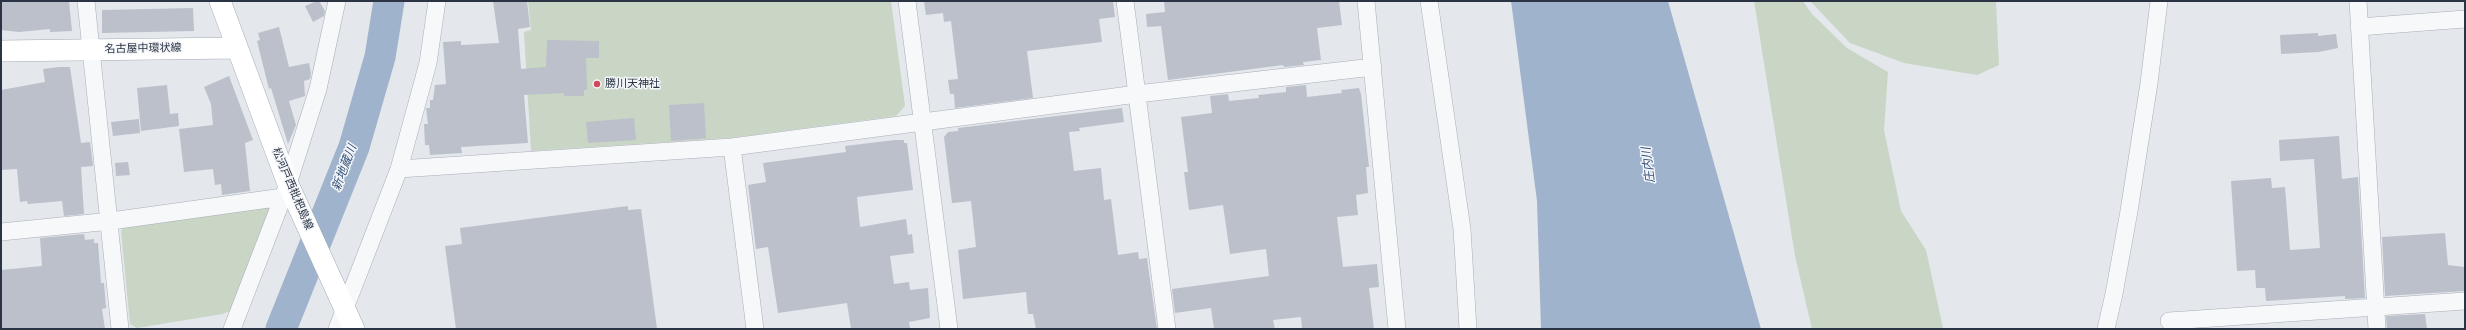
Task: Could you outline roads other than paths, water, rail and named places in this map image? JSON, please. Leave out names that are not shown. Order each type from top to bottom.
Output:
[{"type":"main road","points":[[220,1],[236,48]]},
{"type":"main road","name":"名古屋中環状線","points":[[1,51],[236,48]]},
{"type":"main road","name":"松河戸西枇杷島線","points":[[236,48],[289,194],[343,302],[354,329]]},
{"type":"street","points":[[86,1],[90,49],[111,220],[120,329]]},
{"type":"street","points":[[232,329],[289,194],[318,90],[337,1]]},
{"type":"street","points":[[337,329],[343,302],[399,169],[428,64],[437,1]]},
{"type":"street","points":[[906,1],[949,329]]},
{"type":"street","points":[[1124,1],[1167,329]]},
{"type":"street","points":[[1366,1],[1397,329]]},
{"type":"street","points":[[1429,1],[1462,229],[1465,324]]},
{"type":"street","points":[[2106,329],[2129,211],[2149,83],[2159,1]]},
{"type":"street","points":[[2358,1],[2377,329]]},
{"type":"street","points":[[2360,27],[2465,19]]},
{"type":"street","points":[[399,169],[732,147],[1137,94],[1373,67]]},
{"type":"street","points":[[732,147],[755,329]]},
{"type":"street","points":[[1,232],[111,220],[289,194]]},
{"type":"street","points":[[2169,321],[2465,301]]},
{"type":"water","name":"庄内川","points":[[1511,1],[1668,1],[1761,329],[1541,329],[1537,201]]},
{"type":"waterway","name":"新地蔵川","points":[[281,329],[354,147],[380,57],[389,1]]},
{"type":"place","name":"勝川天神社","points":[[597,84]]}]
